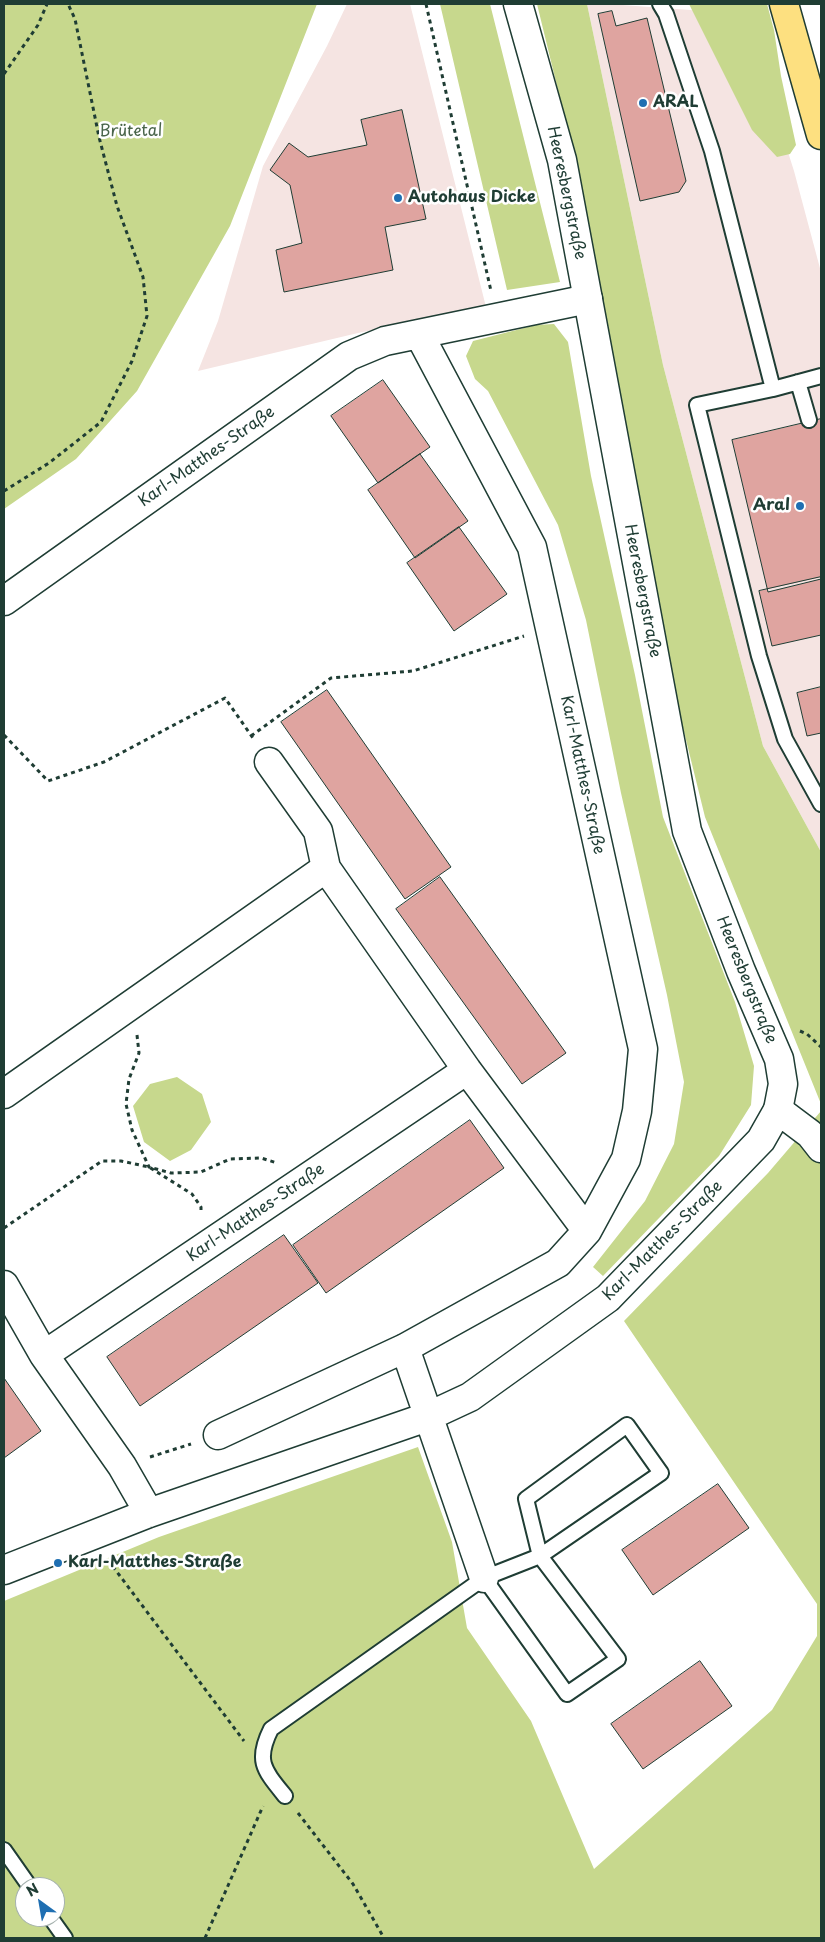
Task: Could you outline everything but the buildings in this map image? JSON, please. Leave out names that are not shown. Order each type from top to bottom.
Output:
[{"type":"main road","points":[[784,4],[821,134]]},
{"type":"street","name":"Heeresbergstraße","points":[[518,4],[562,160],[686,832],[755,1006],[779,1059],[783,1084],[778,1110]]},
{"type":"street","name":"Karl-Matthes-Straße","points":[[4,601],[349,356],[385,341],[588,299]]},
{"type":"street","name":"Karl-Matthes-Straße","points":[[218,1435],[405,1348],[558,1262],[587,1231],[626,1159],[637,1111],[642,1048],[532,547],[420,334]]},
{"type":"street","points":[[269,762],[318,831],[326,868],[468,1070],[587,1231]]},
{"type":"street","points":[[4,1094],[326,868]]},
{"type":"street","name":"Karl-Matthes-Straße","points":[[44,1355],[468,1070]]},
{"type":"street","name":"Karl-Matthes-Straße","points":[[4,1570],[149,1513],[428,1417],[470,1397],[608,1298],[756,1146],[778,1110]]},
{"type":"street","points":[[778,1110],[810,1134],[821,1148]]},
{"type":"street","points":[[4,1285],[44,1355],[122,1466],[149,1513]]},
{"type":"street","points":[[405,1348],[484,1578]]},
{"type":"lane","points":[[660,4],[666,14],[712,151],[773,389]]},
{"type":"lane","points":[[821,376],[773,389],[697,405],[759,656],[785,738],[821,804]]},
{"type":"lane","points":[[798,382],[809,420]]},
{"type":"lane","points":[[285,1796],[263,1763],[263,1746],[271,1729],[484,1578],[540,1556],[661,1473],[628,1425],[526,1499],[540,1556],[618,1659],[567,1694],[484,1578]]},
{"type":"lane","points":[[4,1850],[23,1877]]},
{"type":"lane","points":[[57,1927],[65,1938]]},
{"type":"path","points":[[4,74],[38,25],[47,4]]},
{"type":"path","points":[[4,491],[49,463],[101,422],[132,361],[147,316],[143,277],[117,206],[99,137],[75,19],[68,4]]},
{"type":"path","points":[[426,4],[496,318]]},
{"type":"path","points":[[251,736],[331,678],[413,671],[550,629]]},
{"type":"path","points":[[4,735],[48,781],[104,762],[225,698],[269,762]]},
{"type":"path","points":[[126,1009],[138,1037],[139,1053],[129,1079],[126,1104],[132,1130],[149,1167],[192,1194],[201,1207],[203,1248]]},
{"type":"path","points":[[4,1228],[102,1161],[120,1161],[171,1173],[201,1172],[230,1159],[260,1158],[314,1174]]},
{"type":"path","points":[[122,1466],[218,1435]]},
{"type":"path","points":[[104,1554],[246,1744],[263,1746]]},
{"type":"path","points":[[204,1938],[274,1782]]},
{"type":"path","points":[[285,1796],[353,1884],[384,1938]]},
{"type":"shaded area","points":[[347,4],[410,4],[486,307],[358,333],[198,371],[218,321],[263,166],[327,46]]},
{"type":"shaded area","points":[[587,4],[744,14],[794,171],[821,272],[821,852],[763,746],[663,365]]},
{"type":"green space","name":"Brütetal","points":[[4,4],[317,4],[230,226],[137,391],[76,459],[4,509]]},
{"type":"green space","points":[[440,4],[490,4],[560,282],[507,290]]},
{"type":"green space","points":[[537,4],[587,4],[663,365],[763,746],[821,852],[821,1104],[705,817],[672,683],[607,320],[576,164]]},
{"type":"green space","points":[[689,4],[767,4],[774,30],[781,76],[796,145],[790,154],[777,157],[752,130]]},
{"type":"green space","points":[[554,324],[568,342],[591,476],[635,675],[663,817],[735,1002],[754,1066],[751,1105],[719,1156],[603,1276],[593,1267],[645,1201],[674,1144],[684,1082],[667,995],[621,793],[586,620],[558,525],[488,391],[475,379],[466,356],[473,341],[536,325]]},
{"type":"green space","points":[[177,1077],[202,1094],[211,1122],[191,1150],[170,1161],[144,1142],[133,1106],[150,1084]]},
{"type":"green space","points":[[821,1111],[821,1938],[4,1938],[4,1601],[159,1537],[418,1447],[452,1542],[467,1628],[531,1721],[594,1869],[772,1710],[817,1636],[817,1604],[624,1321],[768,1173]]},
{"type":"place","name":"ARAL","points":[[643,103]]},
{"type":"place","name":"Autohaus Dicke","points":[[398,198]]},
{"type":"place","name":"Aral","points":[[800,506]]},
{"type":"place","name":"Karl-Matthes-Straße","points":[[58,1563]]}]
